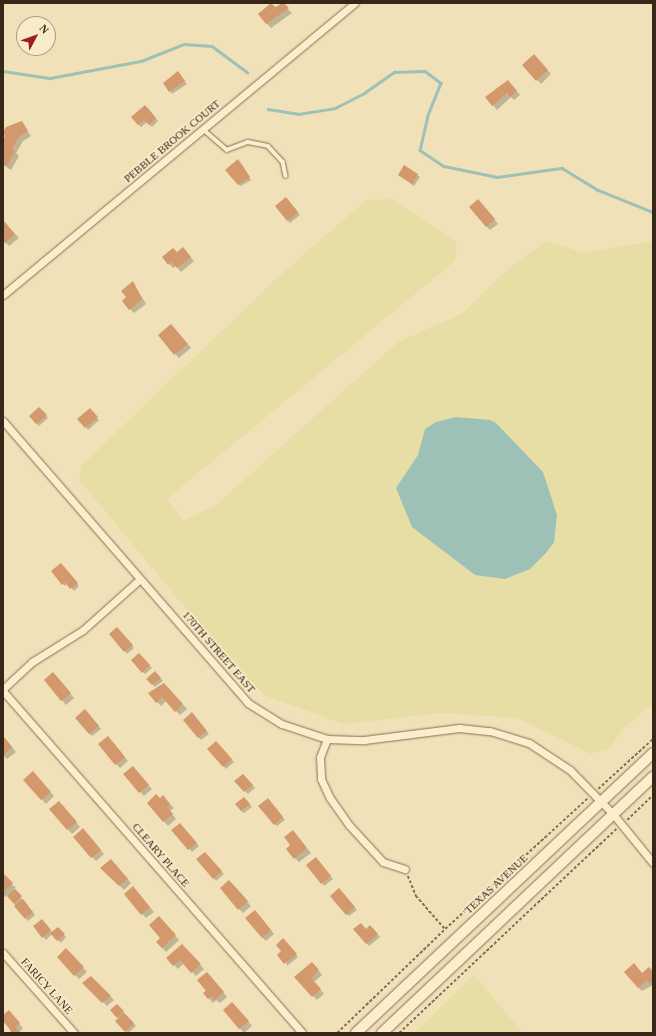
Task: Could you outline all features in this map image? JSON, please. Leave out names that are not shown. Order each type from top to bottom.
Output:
[{"type":"main road","name":"TEXAS AVENUE","points":[[356,1033],[653,753]]},
{"type":"main road","points":[[382,1033],[653,777]]},
{"type":"street","name":"PEBBLE BROOK COURT","points":[[3,295],[355,3]]},
{"type":"street","name":"170TH STREET EAST","points":[[3,421],[248,703],[282,724],[327,739],[364,740],[458,728],[490,731],[529,743],[570,770],[622,824],[653,863]]},
{"type":"street","points":[[3,690],[32,662],[84,630],[140,579]]},
{"type":"street","name":"CLEARY PLACE","points":[[3,690],[302,1033]]},
{"type":"street","points":[[327,739],[320,757],[321,779],[330,798],[349,824],[384,862],[405,869]]},
{"type":"street","name":"FARICY LANE","points":[[3,953],[74,1033]]},
{"type":"lane","points":[[203,129],[227,150],[248,142],[268,146],[283,162],[286,176]]},
{"type":"path","points":[[337,1033],[445,930],[653,739]]},
{"type":"path","points":[[399,1033],[653,795]]},
{"type":"path","points":[[405,869],[416,896],[445,930]]},
{"type":"shaded area","points":[[393,199],[457,243],[455,261],[167,499],[183,521],[216,505],[398,342],[463,313],[509,268],[546,241],[585,253],[653,241],[653,703],[623,729],[609,749],[591,754],[517,718],[441,713],[344,724],[266,696],[221,651],[79,480],[81,466],[275,280],[366,200]]},
{"type":"shaded area","points":[[474,975],[523,1033],[414,1033]]},
{"type":"water","points":[[456,417],[490,420],[496,423],[543,472],[557,515],[554,542],[546,553],[530,569],[505,579],[475,575],[412,527],[396,488],[418,455],[425,429],[436,422]]},
{"type":"building","points":[[271,3],[275,7],[284,3],[289,8],[266,24],[258,14]]},
{"type":"building","points":[[534,54],[548,70],[536,81],[522,65]]},
{"type":"building","points":[[178,71],[185,81],[169,92],[163,83]]},
{"type":"building","points":[[508,80],[517,91],[510,97],[507,93],[492,106],[485,97]]},
{"type":"building","points":[[145,105],[156,118],[149,125],[144,120],[138,125],[131,117]]},
{"type":"building","points":[[22,121],[28,131],[19,137],[12,149],[15,151],[7,166],[3,164],[3,140],[5,136],[3,132],[6,127]]},
{"type":"building","points":[[238,159],[250,177],[238,185],[225,170]]},
{"type":"building","points":[[404,165],[418,174],[412,184],[398,175]]},
{"type":"building","points":[[286,197],[298,212],[287,221],[275,206]]},
{"type":"building","points":[[478,199],[495,219],[486,227],[469,207]]},
{"type":"building","points":[[3,220],[15,234],[5,243],[3,241]]},
{"type":"building","points":[[183,247],[191,257],[177,268],[171,262],[168,265],[162,257],[173,248],[177,252]]},
{"type":"building","points":[[133,281],[142,299],[129,310],[122,301],[126,297],[121,291]]},
{"type":"building","points":[[171,324],[188,344],[174,355],[158,335]]},
{"type":"building","points":[[39,407],[47,415],[36,424],[29,416]]},
{"type":"building","points":[[90,408],[98,417],[85,428],[77,419]]},
{"type":"building","points":[[61,563],[78,583],[70,589],[65,582],[62,585],[51,571]]},
{"type":"building","points":[[117,627],[133,645],[124,652],[109,634]]},
{"type":"building","points":[[139,653],[150,665],[142,673],[131,660]]},
{"type":"building","points":[[155,671],[161,678],[152,685],[146,679]]},
{"type":"building","points":[[53,672],[71,693],[61,701],[44,680]]},
{"type":"building","points":[[164,683],[183,704],[175,712],[162,697],[156,703],[148,693]]},
{"type":"building","points":[[85,709],[99,726],[89,734],[75,718]]},
{"type":"building","points":[[192,712],[207,731],[198,738],[183,720]]},
{"type":"building","points":[[3,736],[12,747],[3,755]]},
{"type":"building","points":[[108,736],[125,757],[115,765],[98,744]]},
{"type":"building","points":[[216,741],[232,759],[223,767],[207,749]]},
{"type":"building","points":[[133,766],[149,785],[139,793],[123,774]]},
{"type":"building","points":[[33,771],[51,792],[41,800],[23,780]]},
{"type":"building","points":[[243,774],[253,785],[244,792],[234,781]]},
{"type":"building","points":[[156,794],[160,798],[163,795],[170,804],[167,807],[173,814],[163,822],[147,803]]},
{"type":"building","points":[[244,797],[250,804],[241,811],[235,804]]},
{"type":"building","points":[[268,798],[283,817],[274,825],[258,806]]},
{"type":"building","points":[[59,801],[77,822],[67,830],[49,809]]},
{"type":"building","points":[[180,823],[197,843],[188,850],[171,830]]},
{"type":"building","points":[[83,828],[101,850],[91,858],[73,837]]},
{"type":"building","points":[[293,830],[307,848],[294,859],[286,849],[290,845],[284,837]]},
{"type":"building","points":[[205,852],[222,871],[213,879],[196,859]]},
{"type":"building","points":[[316,857],[331,876],[321,884],[306,865]]},
{"type":"building","points":[[111,859],[128,879],[119,886],[100,868]]},
{"type":"building","points":[[4,874],[13,883],[3,892],[3,875]]},
{"type":"building","points":[[229,880],[248,901],[238,910],[220,888]]},
{"type":"building","points":[[133,886],[150,907],[141,915],[124,894]]},
{"type":"building","points":[[339,888],[355,907],[346,915],[330,896]]},
{"type":"building","points":[[15,889],[22,896],[14,904],[7,896]]},
{"type":"building","points":[[23,899],[33,912],[25,919],[14,906]]},
{"type":"building","points":[[255,910],[271,930],[262,938],[245,918]]},
{"type":"building","points":[[159,916],[176,935],[162,948],[156,942],[160,938],[149,925]]},
{"type":"building","points":[[42,919],[51,930],[42,938],[33,926]]},
{"type":"building","points":[[361,923],[366,929],[370,925],[378,934],[366,944],[353,929]]},
{"type":"building","points":[[58,927],[65,934],[57,941],[50,933]]},
{"type":"building","points":[[283,938],[297,954],[284,964],[277,955],[281,951],[276,945]]},
{"type":"building","points":[[182,944],[201,964],[191,973],[180,960],[173,966],[166,958]]},
{"type":"building","points":[[66,948],[84,967],[74,976],[57,957]]},
{"type":"building","points":[[312,962],[319,970],[311,978],[321,989],[312,997],[294,977]]},
{"type":"building","points":[[634,963],[642,973],[649,967],[653,972],[653,982],[651,984],[647,980],[638,988],[624,972]]},
{"type":"building","points":[[207,972],[224,992],[215,1000],[212,996],[208,999],[203,993],[206,991],[197,980]]},
{"type":"building","points":[[91,976],[111,996],[102,1003],[82,983]]},
{"type":"building","points":[[232,1002],[249,1021],[239,1029],[223,1010]]},
{"type":"building","points":[[117,1004],[124,1011],[117,1018],[110,1010]]},
{"type":"building","points":[[9,1010],[20,1023],[15,1027],[20,1033],[9,1033],[11,1031],[3,1021],[3,1015]]},
{"type":"building","points":[[124,1013],[134,1023],[125,1032],[115,1021]]},
{"type":"waterway","points":[[3,71],[50,78],[141,61],[184,44],[212,46],[247,72]]},
{"type":"waterway","points":[[268,109],[298,114],[335,108],[364,93],[394,72],[425,71],[441,83],[428,116],[420,150],[444,166],[497,177],[562,168],[598,190],[653,212]]}]
